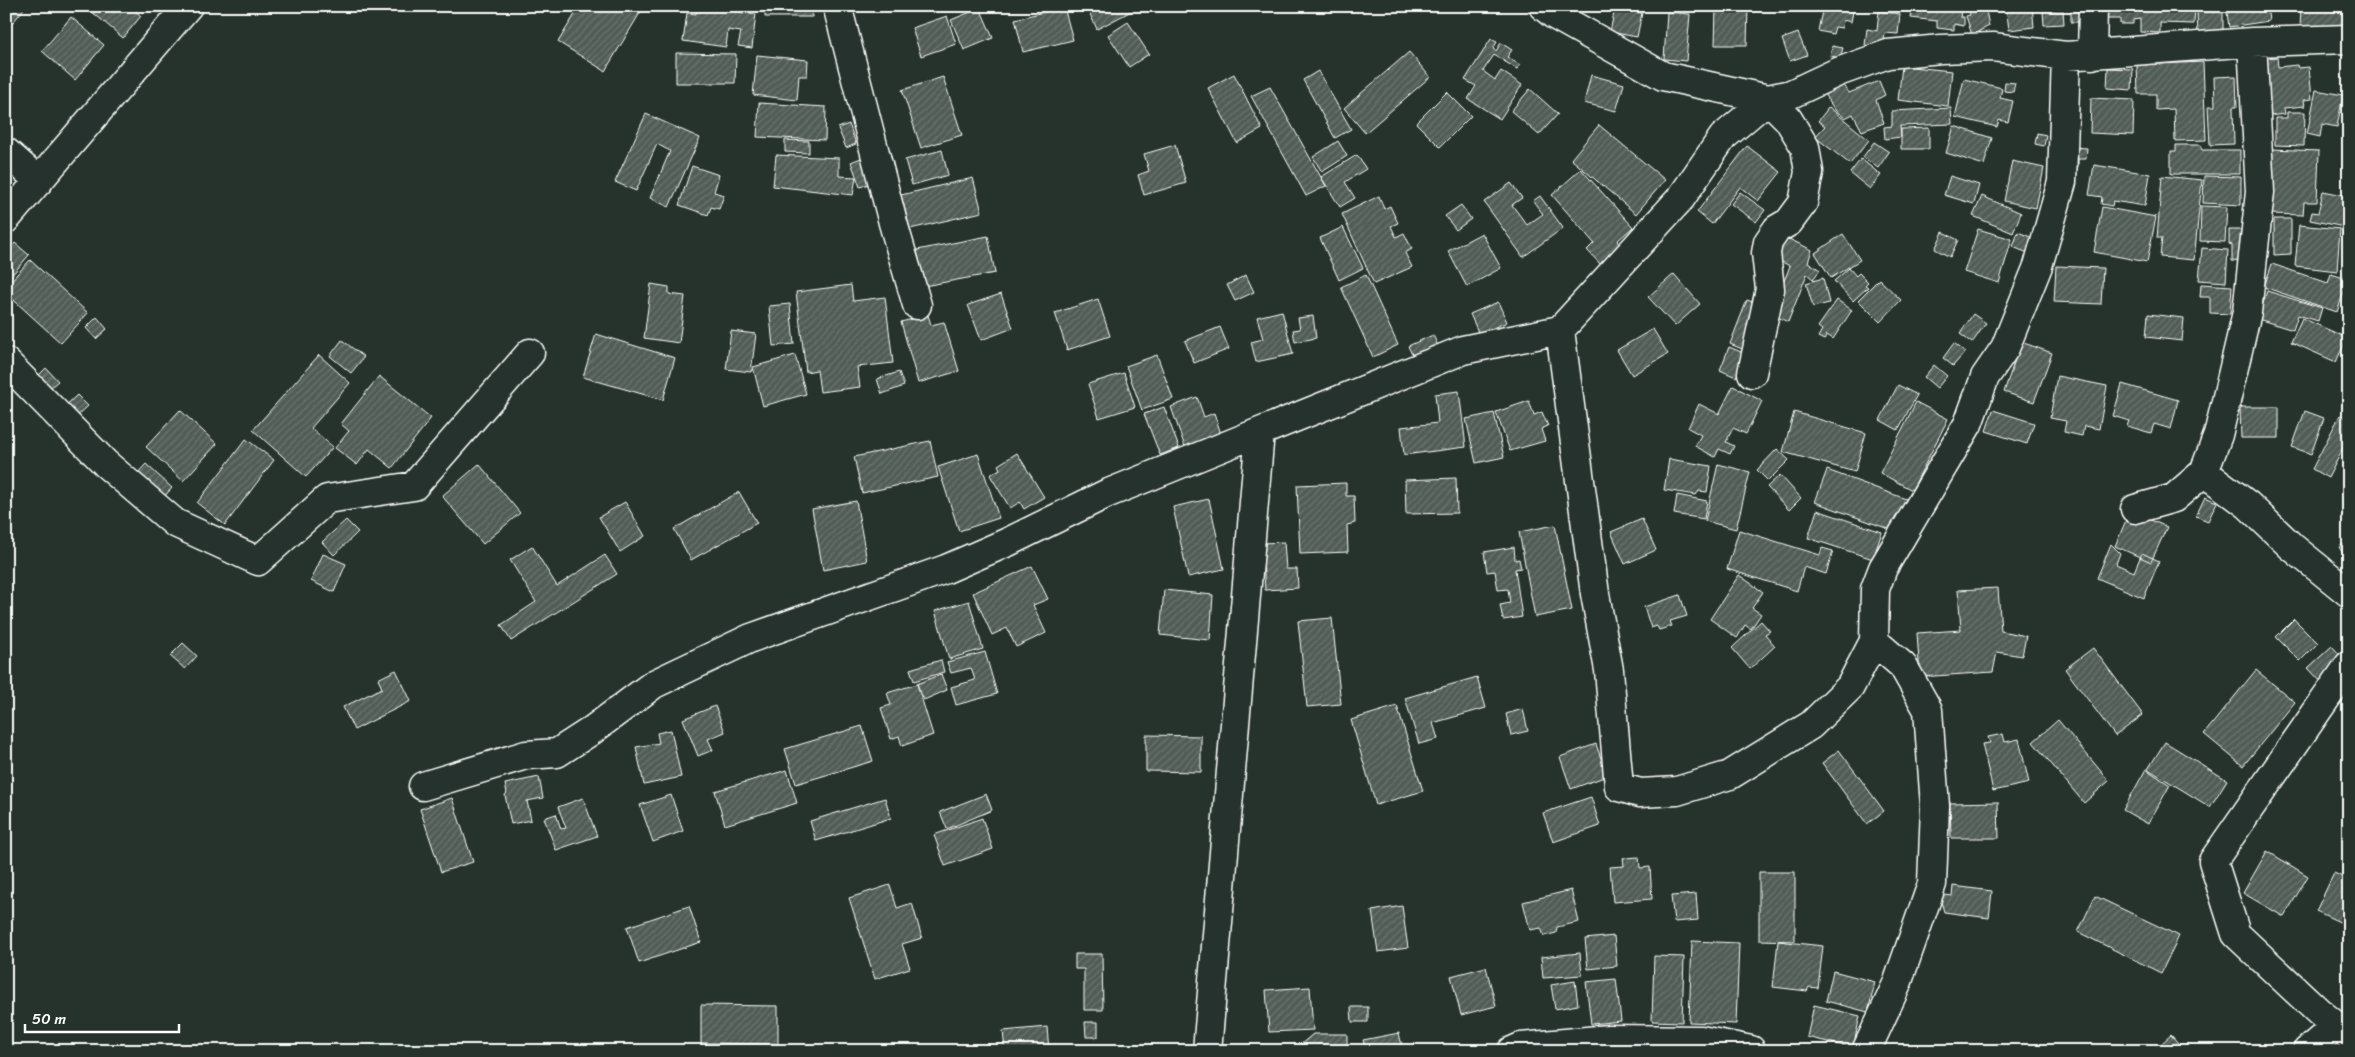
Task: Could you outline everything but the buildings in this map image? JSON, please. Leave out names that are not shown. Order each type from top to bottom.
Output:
[{"type":"street","points":[[6,219],[188,6]]},
{"type":"street","points":[[840,6],[839,13],[888,203],[917,305]]},
{"type":"street","points":[[1543,6],[1554,15],[1663,76],[1768,99],[1791,94],[1838,72],[1888,54],[1993,47],[2079,55],[2252,42],[2349,39]]},
{"type":"street","points":[[1560,330],[1595,594],[1609,670],[1619,787],[1640,793],[1677,791],[1730,775],[1811,725],[1850,686],[1874,641],[1875,589],[1883,568],[1968,424],[1985,377],[2005,348],[2038,266],[2062,182],[2079,55],[2092,6]]},
{"type":"street","points":[[2136,509],[2174,498],[2204,472],[2218,435],[2247,312],[2260,192],[2252,42]]},
{"type":"street","points":[[424,786],[526,755],[557,753],[591,731],[654,684],[752,638],[946,569],[1008,542],[1106,494],[1464,350],[1560,330],[1681,198],[1723,137],[1768,99]]},
{"type":"street","points":[[1752,373],[1770,289],[1766,253],[1768,242],[1777,229],[1789,222],[1803,203],[1809,172],[1805,147],[1788,118],[1768,99]]},
{"type":"street","points":[[6,152],[39,181]]},
{"type":"street","points":[[6,362],[106,464],[175,523],[258,561],[327,499],[414,486],[530,353]]},
{"type":"street","points":[[1208,1051],[1260,432]]},
{"type":"street","points":[[2204,472],[2248,505],[2292,547],[2349,593]]},
{"type":"street","points":[[1866,1051],[1896,984],[1932,884],[1935,806],[1928,710],[1903,666],[1874,641]]},
{"type":"street","points":[[2307,1051],[2342,1031],[2319,1012],[2236,934],[2213,861],[2349,665]]},
{"type":"street","points":[[1512,1051],[1521,1047],[1609,1039],[1701,1040],[1753,1050]]}]
